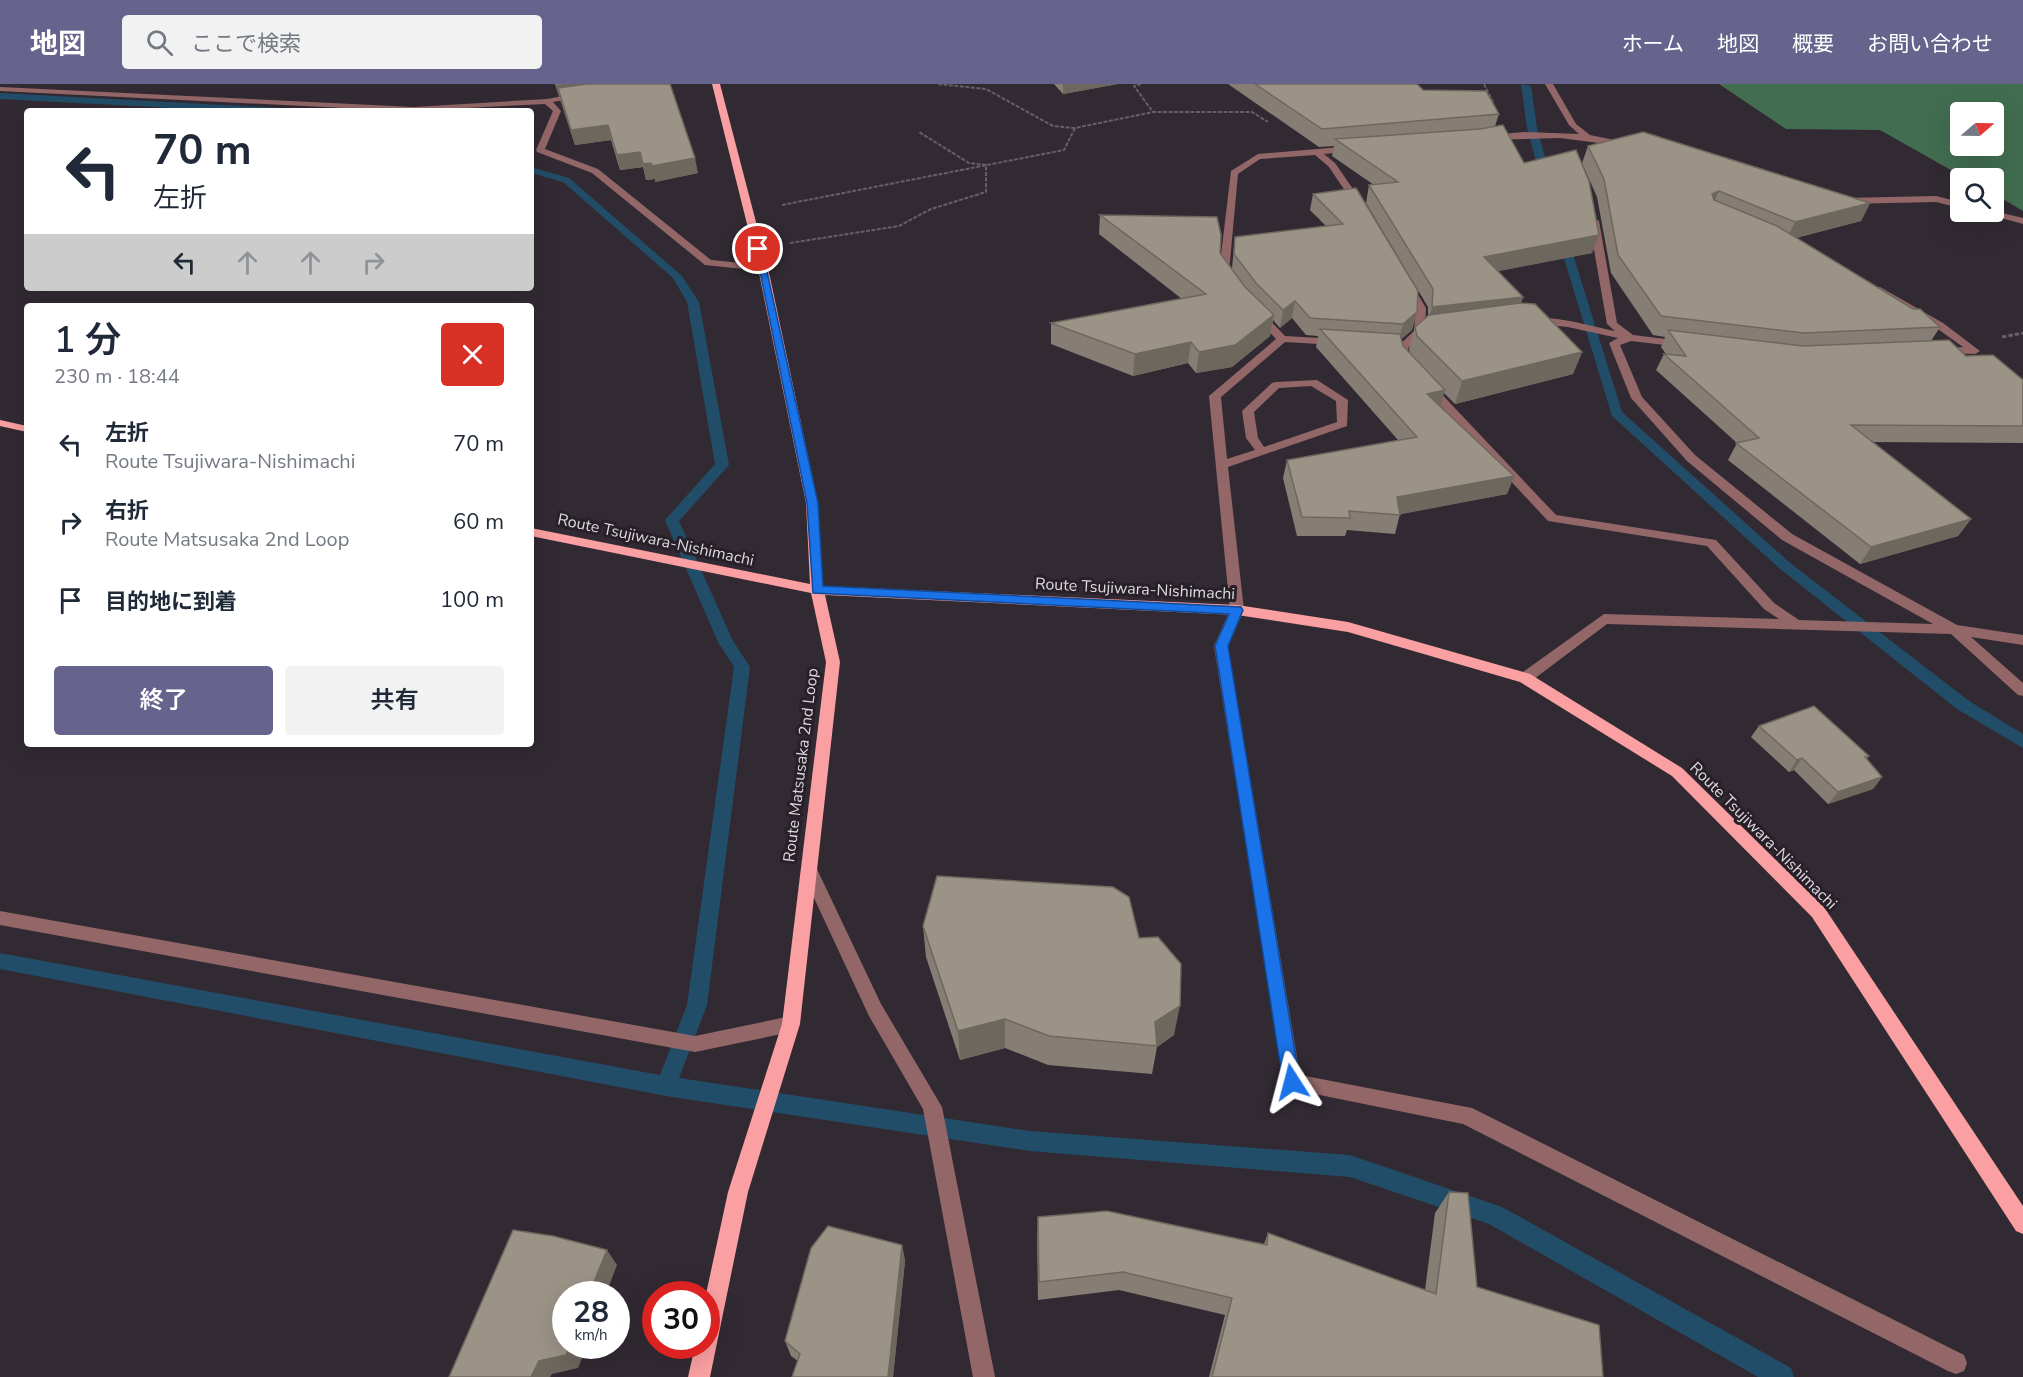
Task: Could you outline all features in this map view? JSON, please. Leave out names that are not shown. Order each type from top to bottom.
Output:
[{"type":"main road","name":"Route Matsusaka 2nd Loop","points":[[716,84],[763,268],[812,503],[817,590],[833,662],[791,1024],[738,1192],[719,1281]]},
{"type":"main road","points":[[0,423],[24,428]]},
{"type":"main road","name":"Route Tsujiwara-Nishimachi","points":[[534,533],[817,590],[1237,610],[1348,627],[1525,678],[1677,772],[1818,912],[2023,1224]]},
{"type":"main road","name":"Route Matsusaka 2nd Loop","points":[[699,1377],[703,1359]]},
{"type":"street","points":[[1549,84],[1574,125],[1586,136]]},
{"type":"street","points":[[0,89],[393,108]]},
{"type":"street","points":[[433,108],[547,102],[585,94]]},
{"type":"street","points":[[547,102],[557,111],[540,150],[595,171],[708,263],[763,268]]},
{"type":"street","points":[[1475,140],[1510,134],[1586,136],[1644,146]]},
{"type":"street","points":[[1568,145],[1610,147],[1624,143]]},
{"type":"street","points":[[1236,288],[1224,272],[1234,173],[1258,157],[1362,148]]},
{"type":"street","points":[[1317,152],[1332,165],[1366,217]]},
{"type":"street","points":[[1838,201],[1936,199],[1950,203]]},
{"type":"street","points":[[1592,209],[1612,324],[1630,338]]},
{"type":"street","points":[[2004,217],[2023,221]]},
{"type":"street","points":[[1403,278],[1421,309],[1419,332]]},
{"type":"street","points":[[1869,285],[1939,325],[1978,354],[1926,352]]},
{"type":"street","points":[[1248,304],[1282,339],[1342,343]]},
{"type":"street","points":[[1524,321],[1568,324],[1630,338],[1689,345]]},
{"type":"street","points":[[1443,329],[1419,332],[1396,346],[1404,360],[1552,518],[1711,543],[1769,606],[1798,626]]},
{"type":"street","points":[[1630,338],[1614,343],[1636,398],[1691,458],[1786,537],[1954,629],[2023,691]]},
{"type":"street","points":[[1282,339],[1215,396],[1237,610],[1221,646],[1292,1082],[1465,1114],[1956,1363]]},
{"type":"street","points":[[1222,465],[1262,452],[1343,424],[1342,400],[1313,382],[1276,385],[1248,411],[1252,438],[1262,452]]},
{"type":"street","points":[[1525,678],[1604,619],[1954,629],[2023,640]]},
{"type":"street","points":[[808,870],[875,1010],[932,1107],[984,1377]]},
{"type":"street","points":[[0,918],[694,1044],[791,1024]]},
{"type":"path","points":[[938,84],[986,89],[1053,126],[1075,128],[1153,112],[1252,112],[1317,152]]},
{"type":"path","points":[[967,87],[973,84]]},
{"type":"path","points":[[1141,84],[1134,86],[1153,112]]},
{"type":"path","points":[[748,211],[1064,150],[1075,128]]},
{"type":"path","points":[[920,132],[969,163],[986,165]]},
{"type":"path","points":[[786,244],[899,226],[931,208],[986,192],[986,165]]},
{"type":"green space","points":[[1719,84],[2023,84],[2023,211],[2004,200],[2004,168],[1950,170],[1880,130],[1786,129]]},
{"type":"building","points":[[587,84],[670,84],[695,158],[652,166],[651,163],[643,164],[640,152],[617,155],[608,125],[571,130],[558,88]]},
{"type":"building","points":[[1255,84],[1417,84],[1423,90],[1486,91],[1499,114],[1322,129]]},
{"type":"building","points":[[1503,125],[1524,163],[1576,150],[1589,181],[1599,235],[1484,257],[1523,297],[1432,307],[1433,289],[1369,185],[1398,182],[1335,139],[1480,129]]},
{"type":"building","points":[[1643,132],[1870,203],[1795,222],[1719,191],[1712,194],[1714,200],[1777,226],[1913,309],[1920,309],[1940,327],[1804,333],[1661,316],[1618,255],[1604,179],[1588,146]]},
{"type":"building","points":[[1356,188],[1418,291],[1417,312],[1403,324],[1310,318],[1295,301],[1283,310],[1256,283],[1234,254],[1235,237],[1343,224],[1313,194]]},
{"type":"building","points":[[1100,215],[1217,217],[1221,235],[1220,253],[1245,287],[1274,315],[1235,345],[1199,352],[1191,342],[1135,354],[1051,323],[1206,294]]},
{"type":"building","points":[[1520,303],[1535,304],[1582,352],[1462,381],[1417,336],[1415,327],[1429,315]]},
{"type":"building","points":[[1320,329],[1400,334],[1403,346],[1445,390],[1427,394],[1514,476],[1397,497],[1400,515],[1349,511],[1350,518],[1302,517],[1287,460],[1417,437]]},
{"type":"building","points":[[1668,330],[1803,346],[1949,340],[1966,356],[1993,355],[2023,380],[2023,426],[1851,425],[1971,519],[1871,547],[1736,443],[1759,438],[1664,354],[1686,356]]},
{"type":"building","points":[[1814,706],[1869,756],[1865,757],[1882,777],[1838,792],[1802,758],[1797,760],[1759,726]]},
{"type":"building","points":[[937,876],[1113,887],[1129,897],[1139,938],[1158,937],[1181,964],[1180,1006],[1155,1022],[1157,1046],[1049,1036],[1005,1019],[958,1031],[923,926]]},
{"type":"building","points":[[1449,1192],[1468,1193],[1477,1287],[1599,1325],[1603,1377],[1212,1377],[1232,1298],[1123,1272],[1039,1282],[1038,1217],[1107,1211],[1267,1245],[1268,1233],[1436,1294]]},
{"type":"building","points":[[828,1226],[902,1245],[888,1377],[792,1377],[800,1354],[785,1341],[811,1248]]},
{"type":"building","points":[[513,1230],[553,1236],[607,1250],[594,1281],[552,1281],[552,1358],[539,1361],[531,1377],[449,1377]]},
{"type":"waterway","points":[[1525,84],[1532,128],[1546,179]]},
{"type":"waterway","points":[[0,96],[225,108]]},
{"type":"waterway","points":[[534,171],[566,180],[677,276],[693,302],[722,465],[672,520],[726,642],[742,667],[697,1005],[666,1086]]},
{"type":"waterway","points":[[1562,235],[1616,413],[1784,565],[1963,705],[2023,742]]},
{"type":"waterway","points":[[0,961],[666,1086]]},
{"type":"waterway","points":[[666,1086],[1030,1141],[1350,1166],[1494,1215],[1782,1377]]},
{"type":"route","points":[[758,249],[812,503],[817,590],[1237,610],[1221,646],[1292,1082]]}]
